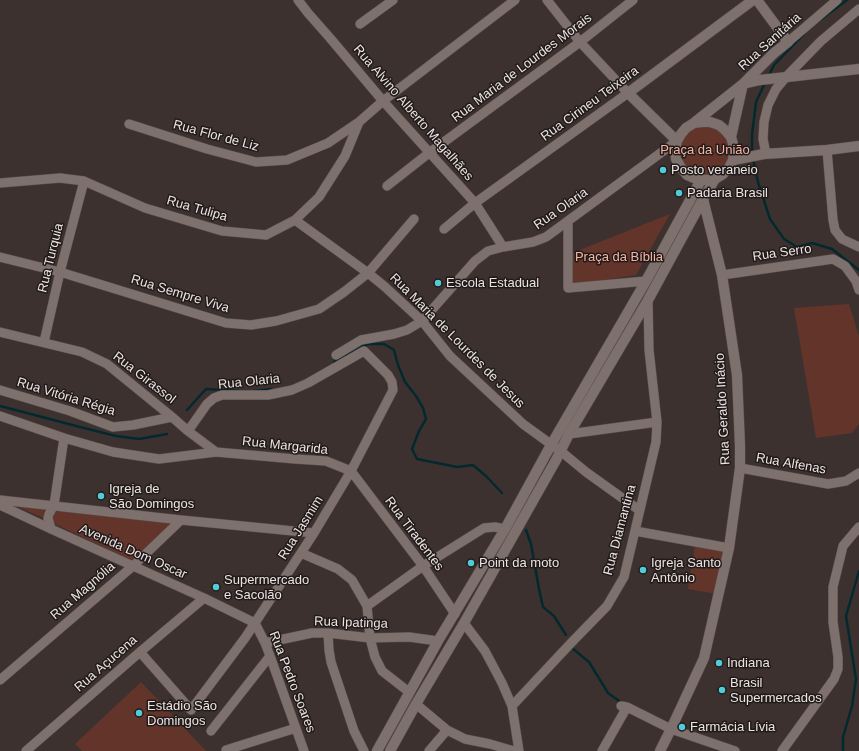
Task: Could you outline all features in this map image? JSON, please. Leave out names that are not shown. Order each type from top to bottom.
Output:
[{"type":"street","name":"Rua Alvino Alberto Magalhães","points":[[298,0],[383,101],[475,202],[504,247]]},
{"type":"street","points":[[360,24],[393,0]]},
{"type":"street","name":"Rua Flor de Liz","points":[[129,124],[207,149],[256,162],[287,160],[328,143],[359,122],[383,101],[515,0]]},
{"type":"street","points":[[547,0],[580,42],[628,93],[677,141]]},
{"type":"street","name":"Rua Maria de Lourdes Morais","points":[[387,186],[634,0]]},
{"type":"street","name":"Rua Cirineu Teixeira","points":[[444,229],[475,202],[628,93],[753,0]]},
{"type":"street","points":[[757,0],[788,42]]},
{"type":"street","name":"Rua Sanitária","points":[[731,137],[743,84],[774,53],[837,0]]},
{"type":"street","points":[[765,154],[763,139],[764,122],[768,105],[776,89],[784,77],[821,41],[859,9]]},
{"type":"street","points":[[694,124],[710,122],[718,125],[731,137],[734,144],[733,160],[729,168],[715,179],[701,180],[687,175],[676,160],[675,150],[677,141],[686,128],[694,124],[743,84],[760,80],[859,69]]},
{"type":"street","name":"Rua Tulipa","points":[[0,183],[60,178],[84,181],[145,208],[222,231],[266,235],[295,220],[319,197],[345,156],[359,122]]},
{"type":"street","name":"Rua Olaria","points":[[336,355],[361,340],[407,330],[422,321],[476,262],[488,252],[504,247],[533,242],[546,237],[677,141]]},
{"type":"street","points":[[733,160],[765,154],[827,150],[859,146]]},
{"type":"street","points":[[827,150],[835,230],[842,239],[859,247]]},
{"type":"street","points":[[390,751],[561,452],[569,434],[648,300],[715,179]]},
{"type":"street","points":[[377,751],[438,641],[505,529],[551,445],[646,281],[701,180]]},
{"type":"street","name":"Rua Turquia","points":[[44,342],[60,272],[84,181]]},
{"type":"street","name":"Rua Geraldo Inácio","points":[[660,751],[672,729],[704,658],[730,548],[740,468],[737,375],[722,275],[703,199]]},
{"type":"street","name":"Rua Sempre Viva","points":[[0,257],[60,272],[226,323],[251,325],[276,321],[319,309],[368,273],[414,218]]},
{"type":"street","name":"Rua Maria de Lourdes de Jesus","points":[[295,220],[368,273],[422,321],[450,356],[523,424],[639,510]]},
{"type":"street","points":[[568,221],[568,288],[646,281]]},
{"type":"street","name":"Rua Serro","points":[[722,275],[833,259],[845,266],[856,281],[859,290]]},
{"type":"street","name":"Rua Diamantina","points":[[512,706],[607,606],[624,577],[656,442],[657,422],[649,350],[648,300]]},
{"type":"street","name":"Rua Girassol","points":[[0,332],[82,352],[107,364],[188,431],[216,452]]},
{"type":"street","name":"Rua Olaria","points":[[188,431],[207,404],[214,398],[222,395],[268,395],[292,390],[308,383],[364,351],[388,375],[392,382],[393,390]]},
{"type":"street","name":"Rua Vitória Régia","points":[[0,390],[70,410],[113,427],[133,425],[172,417]]},
{"type":"street","name":"Rua Jasmim","points":[[140,652],[191,710],[245,638],[314,533],[351,471],[393,390]]},
{"type":"street","name":"Rua Margarida","points":[[0,416],[64,438],[113,452],[159,459],[216,452],[326,461],[351,471]]},
{"type":"street","points":[[569,434],[657,422]]},
{"type":"street","points":[[51,529],[48,518],[54,505],[64,438]]},
{"type":"street","name":"Rua Alfenas","points":[[740,468],[828,484],[846,481],[859,473]]},
{"type":"street","name":"Rua Tiradentes","points":[[351,471],[423,566],[455,614]]},
{"type":"street","points":[[0,500],[314,533]]},
{"type":"street","name":"Avenida Dom Oscar","points":[[0,505],[204,598],[255,623]]},
{"type":"street","name":"Rua Magnólia","points":[[0,680],[132,566],[181,520]]},
{"type":"street","points":[[367,606],[423,566],[484,528],[495,527],[505,529]]},
{"type":"street","points":[[782,751],[834,679],[838,669],[838,657],[833,622],[833,587],[843,546],[859,527]]},
{"type":"street","points":[[635,531],[730,548]]},
{"type":"street","points":[[301,553],[338,569],[352,580],[367,606],[370,638],[375,657],[382,671],[409,692]]},
{"type":"street","name":"Rua Açucena","points":[[26,751],[204,598]]},
{"type":"street","name":"Rua Pedro Soares","points":[[255,623],[270,656],[304,751]]},
{"type":"street","points":[[464,623],[485,651],[502,682],[512,706],[519,751]]},
{"type":"street","name":"Rua Ipatinga","points":[[265,643],[312,633],[328,633],[370,638],[409,637],[438,641]]},
{"type":"street","points":[[328,633],[331,662],[354,731],[364,751]]},
{"type":"street","points":[[211,731],[270,656]]},
{"type":"street","points":[[416,704],[446,730],[465,739],[514,751]]},
{"type":"street","points":[[602,751],[624,707],[672,729],[735,751]]},
{"type":"street","points":[[226,750],[296,728]]},
{"type":"street","points":[[429,751],[446,730]]},
{"type":"green space","name":"Praça da União","points":[[705,125],[715,127],[723,132],[728,140],[730,150],[728,160],[723,168],[715,173],[705,175],[695,173],[687,168],[682,160],[680,150],[682,140],[687,132],[695,127]]},
{"type":"green space","name":"Praça da Bíblia","points":[[670,214],[636,275],[570,285],[572,253]]},
{"type":"green space","points":[[849,304],[859,336],[859,424],[852,433],[816,438],[794,308]]},
{"type":"green space","points":[[13,505],[45,509],[43,514],[44,518]]},
{"type":"green space","points":[[60,511],[168,522],[169,526],[133,560],[131,560],[55,524],[53,519],[54,515]]},
{"type":"green space","points":[[695,546],[726,552],[717,594],[688,589]]},
{"type":"green space","name":"Estádio São Domingos","points":[[141,682],[206,751],[82,751],[75,744]]},
{"type":"waterway","points":[[820,20],[847,0]]},
{"type":"waterway","points":[[768,77],[774,65],[804,34]]},
{"type":"waterway","points":[[752,154],[752,135],[756,102],[766,81]]},
{"type":"waterway","points":[[753,159],[758,182],[770,219],[784,239],[797,247],[812,243],[832,249],[859,270]]},
{"type":"waterway","points":[[334,362],[357,348],[368,344],[384,344],[394,350],[405,382],[423,408],[426,419],[419,431],[412,449],[417,459],[457,467],[473,465],[502,493]]},
{"type":"waterway","points":[[187,410],[206,389],[239,391]]},
{"type":"waterway","points":[[254,391],[271,389]]},
{"type":"waterway","points":[[0,406],[116,436],[139,439],[167,434]]},
{"type":"waterway","points":[[526,530],[531,544],[543,607],[554,616],[566,635]]},
{"type":"waterway","points":[[843,751],[843,737],[852,706],[856,679],[846,616],[859,571]]},
{"type":"waterway","points":[[572,648],[589,662],[608,693],[622,703]]},
{"type":"place","name":"Posto veraneio","points":[[663,170]]},
{"type":"place","name":"Padaria Brasil","points":[[679,193]]},
{"type":"place","name":"Escola Estadual","points":[[438,283]]},
{"type":"place","name":"Igreja de São Domingos","points":[[101,496]]},
{"type":"place","name":"Point da moto","points":[[471,563]]},
{"type":"place","name":"Igreja Santo Antônio","points":[[643,570]]},
{"type":"place","name":"Supermercado e Sacolão","points":[[216,587]]},
{"type":"place","name":"Indiana","points":[[719,663]]},
{"type":"place","name":"Brasil Supermercados","points":[[722,690]]},
{"type":"place","name":"Estádio São Domingos","points":[[139,713]]},
{"type":"place","name":"Farmácia Lívia","points":[[682,727]]}]
